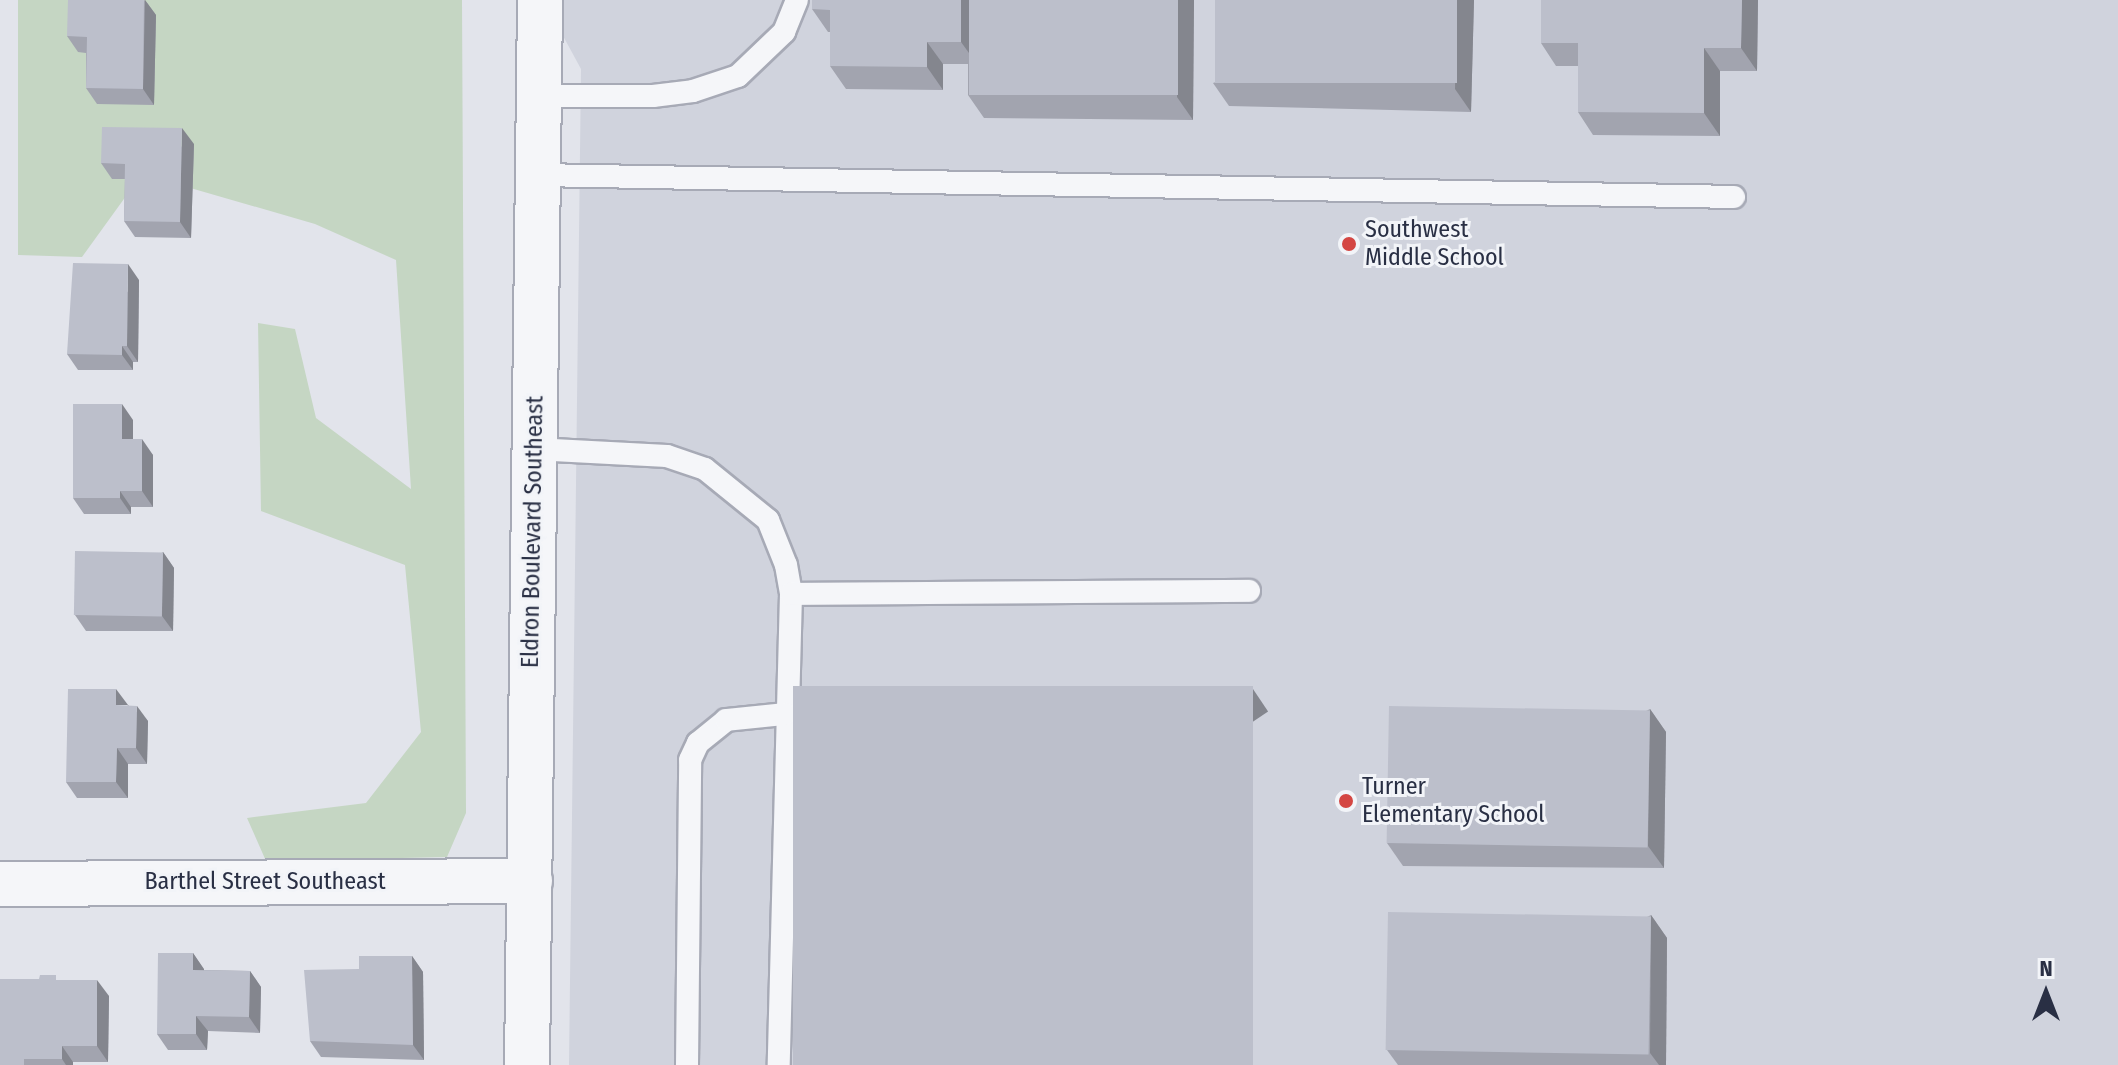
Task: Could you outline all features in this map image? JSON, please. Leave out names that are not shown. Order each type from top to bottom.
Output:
[{"type":"street","name":"Eldron Boulevard Southeast","points":[[527,1065],[540,0]]},
{"type":"street","name":"Barthel Street Southeast","points":[[0,884],[530,881]]},
{"type":"lane","points":[[539,96],[653,96],[693,91],[738,76],[784,32],[797,0]]},
{"type":"lane","points":[[537,175],[1734,197]]},
{"type":"lane","points":[[534,449],[667,456],[705,469],[768,520],[791,594],[785,714],[779,1065]]},
{"type":"lane","points":[[791,594],[1249,591]]},
{"type":"lane","points":[[687,1065],[690,760],[698,743],[726,720],[785,714]]},
{"type":"shaded area","points":[[563,0],[2118,0],[2118,1065],[569,1065],[581,69],[562,34]]},
{"type":"green space","points":[[18,0],[462,0],[466,813],[447,857],[266,861],[247,818],[366,803],[421,732],[405,565],[261,511],[258,323],[295,329],[316,418],[411,489],[396,260],[315,224],[142,174],[82,257],[18,255]]},
{"type":"building","points":[[68,0],[144,0],[143,89],[86,88],[87,37],[67,36]]},
{"type":"building","points":[[812,0],[961,0],[961,42],[927,42],[927,67],[830,66],[830,10],[812,9]]},
{"type":"building","points":[[969,0],[1178,0],[1178,95],[969,95]]},
{"type":"building","points":[[1215,0],[1457,0],[1457,83],[1215,83]]},
{"type":"building","points":[[1541,0],[1742,0],[1741,48],[1704,48],[1704,113],[1578,112],[1578,43],[1541,43]]},
{"type":"building","points":[[102,127],[182,128],[180,222],[124,221],[125,164],[101,163]]},
{"type":"building","points":[[73,263],[128,264],[127,346],[122,346],[122,355],[67,354]]},
{"type":"building","points":[[73,404],[122,404],[122,439],[142,439],[142,491],[120,491],[120,498],[73,498]]},
{"type":"building","points":[[75,551],[163,553],[162,617],[74,615]]},
{"type":"building","points":[[793,686],[1253,686],[1253,1065],[793,1065]]},
{"type":"building","points":[[68,689],[116,689],[116,705],[137,706],[136,748],[117,748],[116,782],[66,782]]},
{"type":"building","points":[[1389,706],[1650,711],[1648,848],[1387,843]]},
{"type":"building","points":[[1388,912],[1651,917],[1649,1055],[1386,1050]]},
{"type":"building","points":[[158,953],[193,953],[193,970],[250,971],[249,1017],[196,1016],[196,1034],[157,1034]]},
{"type":"building","points":[[359,956],[412,956],[413,1045],[310,1041],[304,970],[359,969]]},
{"type":"building","points":[[40,975],[56,975],[56,980],[97,980],[97,1046],[62,1046],[62,1059],[24,1059],[24,1065],[0,1065],[0,979],[39,979]]},
{"type":"place","name":"Southwest Middle School","points":[[1349,244]]},
{"type":"place","name":"Turner Elementary School","points":[[1346,801]]}]
